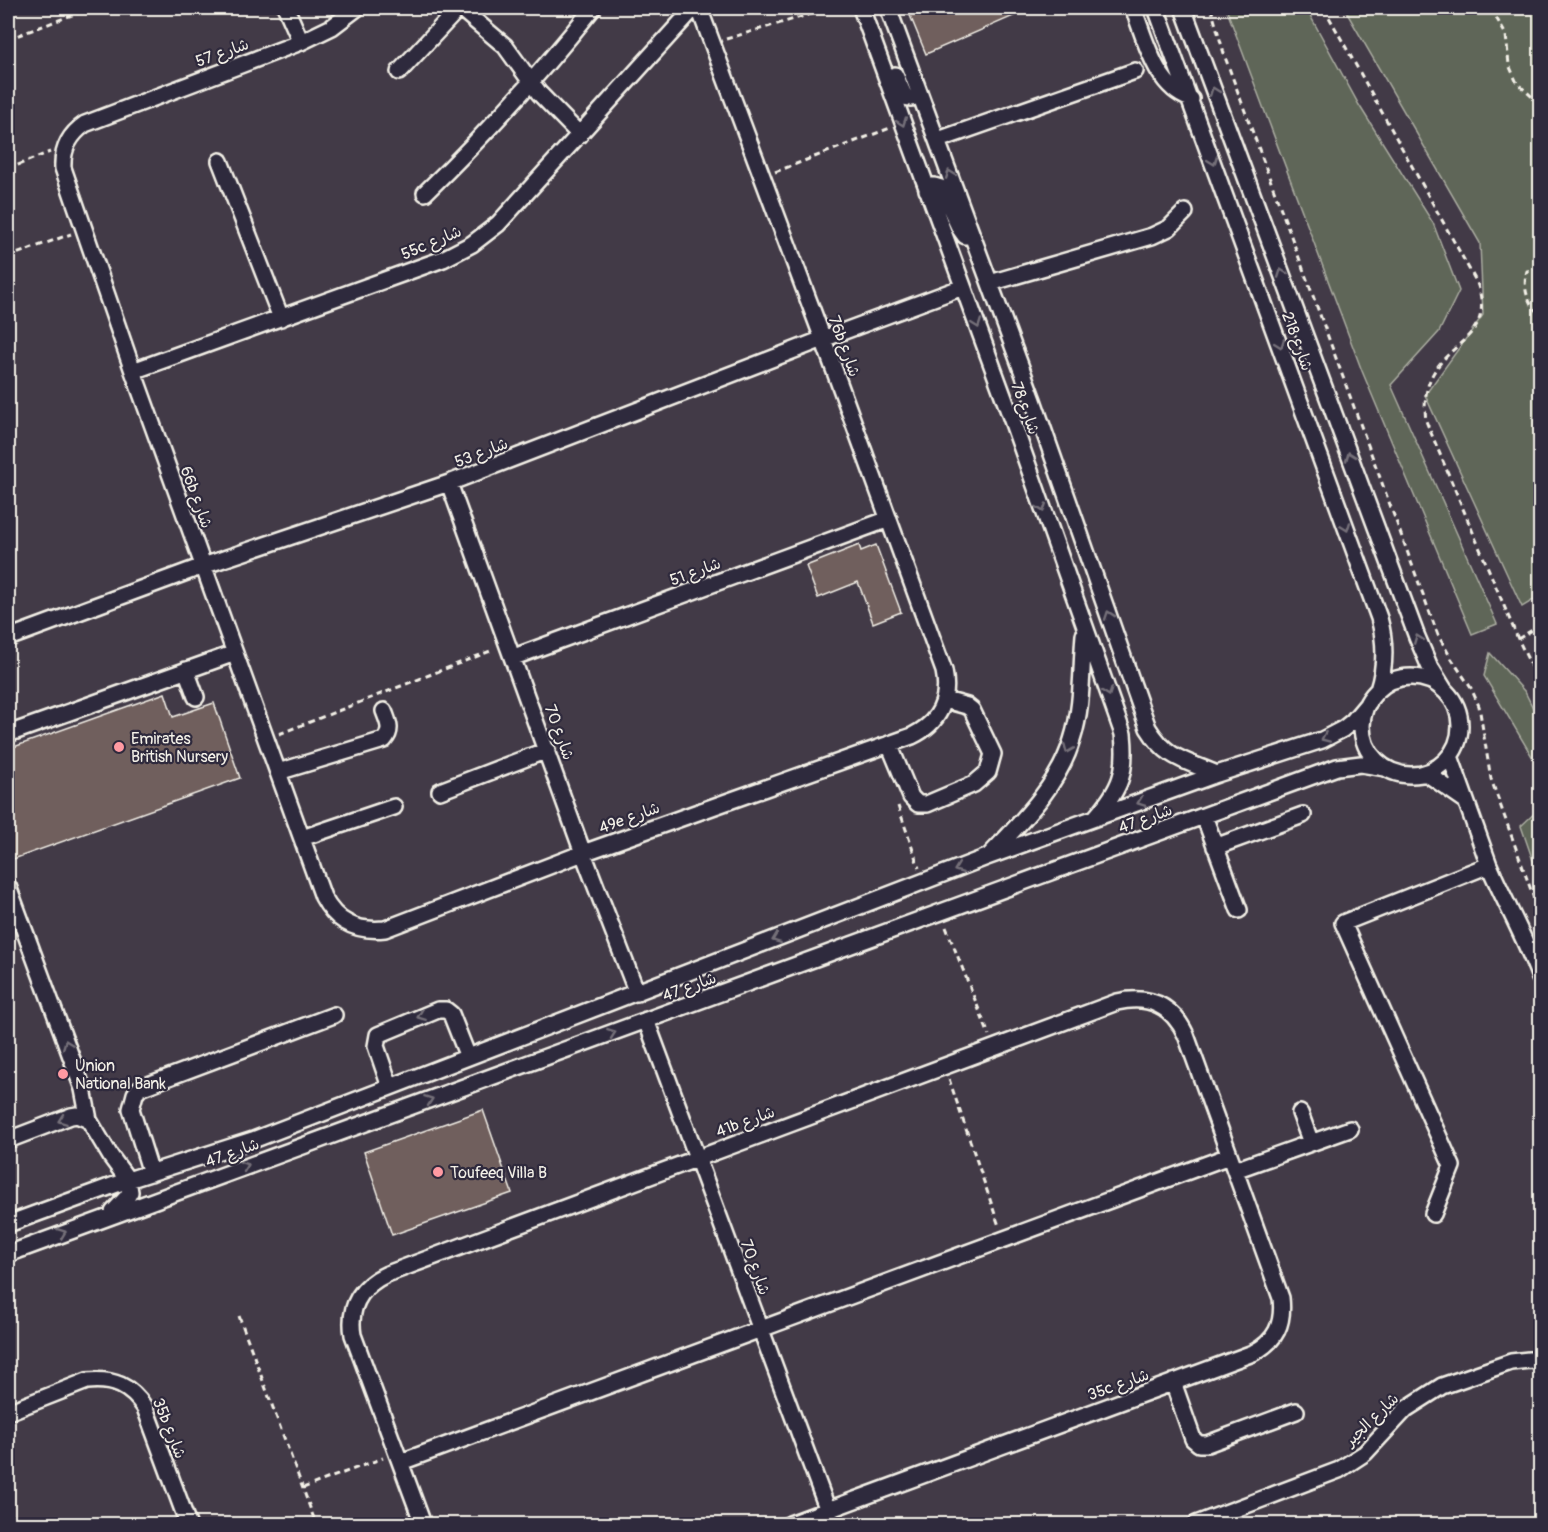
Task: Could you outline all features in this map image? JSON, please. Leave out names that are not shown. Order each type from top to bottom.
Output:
[{"type":"street","points":[[286,8],[301,42]]},
{"type":"street","name":"شارع 57","points":[[65,146],[76,130],[94,119],[301,42],[332,27],[357,8]]},
{"type":"street","points":[[399,72],[460,8],[505,46],[531,84],[580,135]]},
{"type":"street","points":[[425,193],[462,158],[531,84],[593,8]]},
{"type":"street","name":"55c شارع","points":[[133,371],[443,259],[472,244],[498,224],[694,8]]},
{"type":"street","name":"76b شارع","points":[[699,8],[944,671],[945,700]]},
{"type":"street","points":[[862,8],[876,27],[902,93],[911,99],[919,93]]},
{"type":"street","name":"شارع 78","points":[[862,8],[1123,734],[1126,756],[1122,778],[1108,803],[1095,819]]},
{"type":"street","name":"شارع 78","points":[[888,8],[1033,400],[1148,728],[1167,753],[1217,774]]},
{"type":"street","points":[[1133,8],[1164,81],[1176,93],[1191,99]]},
{"type":"street","name":"شارع 218","points":[[1156,8],[1379,618],[1383,632],[1384,661],[1374,696]]},
{"type":"street","points":[[1183,8],[1423,651],[1445,691],[1454,702],[1459,716],[1458,737],[1450,756],[1439,766],[1426,773],[1405,775],[1385,768],[1376,761],[1365,743],[1362,722],[1374,696],[1391,682],[1405,678],[1419,678],[1433,682],[1445,691]]},
{"type":"street","points":[[938,140],[1135,71]]},
{"type":"street","name":"66b شارع","points":[[65,146],[63,168],[83,229],[323,897]]},
{"type":"street","points":[[220,161],[280,318]]},
{"type":"street","points":[[927,190],[934,186],[941,188],[960,229],[966,237],[975,242]]},
{"type":"street","points":[[990,284],[1152,236],[1169,228],[1185,212]]},
{"type":"street","name":"شارع 53","points":[[8,638],[203,566],[449,483],[823,339],[963,288]]},
{"type":"street","name":"شارع 70","points":[[449,483],[636,993]]},
{"type":"street","name":"شارع 51","points":[[511,651],[889,519]]},
{"type":"street","points":[[987,857],[1038,802],[1052,782],[1072,742],[1078,716],[1084,629]]},
{"type":"street","points":[[8,734],[235,653]]},
{"type":"street","points":[[186,670],[196,697]]},
{"type":"street","name":"شارع 47","points":[[8,1224],[128,1180],[253,1140],[987,857],[1327,737],[1353,721],[1374,696]]},
{"type":"street","points":[[889,744],[911,797],[918,804],[927,804],[979,781],[991,766],[993,754],[972,710],[967,706],[945,700]]},
{"type":"street","name":"49e شارع","points":[[323,897],[329,908],[348,924],[372,931],[385,929],[583,853],[912,736],[929,725],[945,700]]},
{"type":"street","points":[[278,772],[384,740],[390,732],[384,711]]},
{"type":"street","points":[[440,791],[547,750]]},
{"type":"street","points":[[1450,756],[1489,865],[1507,907],[1529,948],[1540,978]]},
{"type":"street","name":"شارع 47","points":[[8,1254],[1337,767],[1361,764],[1385,768]]},
{"type":"street","points":[[1426,773],[1465,800]]},
{"type":"street","points":[[302,838],[394,807]]},
{"type":"street","points":[[1215,847],[1303,815]]},
{"type":"street","points":[[1203,816],[1239,910]]},
{"type":"street","points":[[1433,1214],[1452,1166],[1343,923],[1489,865]]},
{"type":"street","points":[[8,888],[86,1096],[89,1119],[111,1157],[128,1180],[127,1197],[108,1216]]},
{"type":"street","name":"41b شارع","points":[[399,1457],[352,1335],[351,1313],[360,1293],[368,1284],[387,1274],[1117,1002],[1141,999],[1153,1002],[1173,1015],[1181,1024],[1232,1163]]},
{"type":"street","points":[[390,1087],[376,1046],[378,1035],[438,1010],[446,1010],[451,1014],[468,1057]]},
{"type":"street","points":[[151,1173],[130,1109],[135,1094],[140,1088],[334,1015]]},
{"type":"street","name":"شارع 70","points":[[646,1020],[831,1517]]},
{"type":"street","points":[[1300,1113],[1311,1143]]},
{"type":"street","points":[[8,1140],[71,1116],[77,1115],[89,1119]]},
{"type":"street","points":[[423,1524],[399,1457],[760,1330],[1003,1239],[1232,1163],[1311,1143],[1350,1130]]},
{"type":"street","points":[[220,1176],[216,1168],[219,1160],[253,1140]]},
{"type":"street","name":"35c شارع","points":[[790,1524],[831,1517],[1259,1350],[1274,1337],[1281,1325],[1283,1311],[1281,1298],[1232,1163]]},
{"type":"street","name":"شارع الجير","points":[[1196,1524],[1339,1470],[1365,1453],[1406,1409],[1442,1386],[1511,1362],[1540,1361]]},
{"type":"street","name":"35b شارع","points":[[8,1412],[87,1381],[101,1379],[128,1388],[146,1408],[188,1524]]},
{"type":"street","points":[[1173,1382],[1193,1439],[1199,1444],[1207,1444],[1296,1411]]},
{"type":"path","points":[[8,39],[91,8]]},
{"type":"path","points":[[713,43],[831,8]]},
{"type":"path","points":[[1211,8],[1229,68],[1438,635],[1471,687],[1479,706],[1491,779],[1540,915]]},
{"type":"path","points":[[1324,8],[1477,283],[1481,303],[1477,323],[1472,333],[1438,365],[1433,373],[1426,392],[1425,411],[1430,431],[1518,639],[1540,684]]},
{"type":"path","points":[[1493,8],[1506,35],[1509,65],[1517,83],[1540,104]]},
{"type":"path","points":[[762,177],[902,123]]},
{"type":"path","points":[[8,169],[65,146]]},
{"type":"path","points":[[8,257],[83,229]]},
{"type":"path","points":[[1540,269],[1527,272],[1525,279],[1530,305],[1540,314]]},
{"type":"path","points":[[1518,639],[1540,625]]},
{"type":"path","points":[[266,739],[511,651]]},
{"type":"path","points":[[897,804],[924,882]]},
{"type":"path","points":[[940,913],[994,1048]]},
{"type":"path","points":[[945,1066],[1003,1239]]},
{"type":"path","points":[[240,1316],[316,1524]]},
{"type":"path","points":[[303,1488],[399,1457]]},
{"type":"green space","points":[[1226,8],[1306,8],[1359,105],[1433,223],[1459,291],[1439,332],[1391,385],[1497,624],[1472,634],[1362,371]]},
{"type":"green space","points":[[1344,8],[1540,8],[1540,596],[1522,607],[1425,395],[1483,315],[1480,243]]},
{"type":"green space","points":[[1490,653],[1525,692],[1540,722],[1540,881],[1521,826],[1539,809],[1536,763],[1484,676]]},
{"type":"building","points":[[922,8],[1032,8],[926,54],[909,13]]},
{"type":"building","points":[[859,545],[861,551],[876,545],[901,612],[873,623],[858,582],[818,598],[806,566]]},
{"type":"building","points":[[165,693],[173,717],[214,703],[240,778],[8,861],[8,749]]},
{"type":"building","name":"Toufeeq Villa B","points":[[483,1110],[512,1193],[392,1235],[364,1152]]},
{"type":"place","name":"Emirates British Nursery","points":[[119,747]]},
{"type":"place","name":"Union National Bank","points":[[63,1074]]},
{"type":"place","name":"Toufeeq Villa B","points":[[438,1172]]}]
